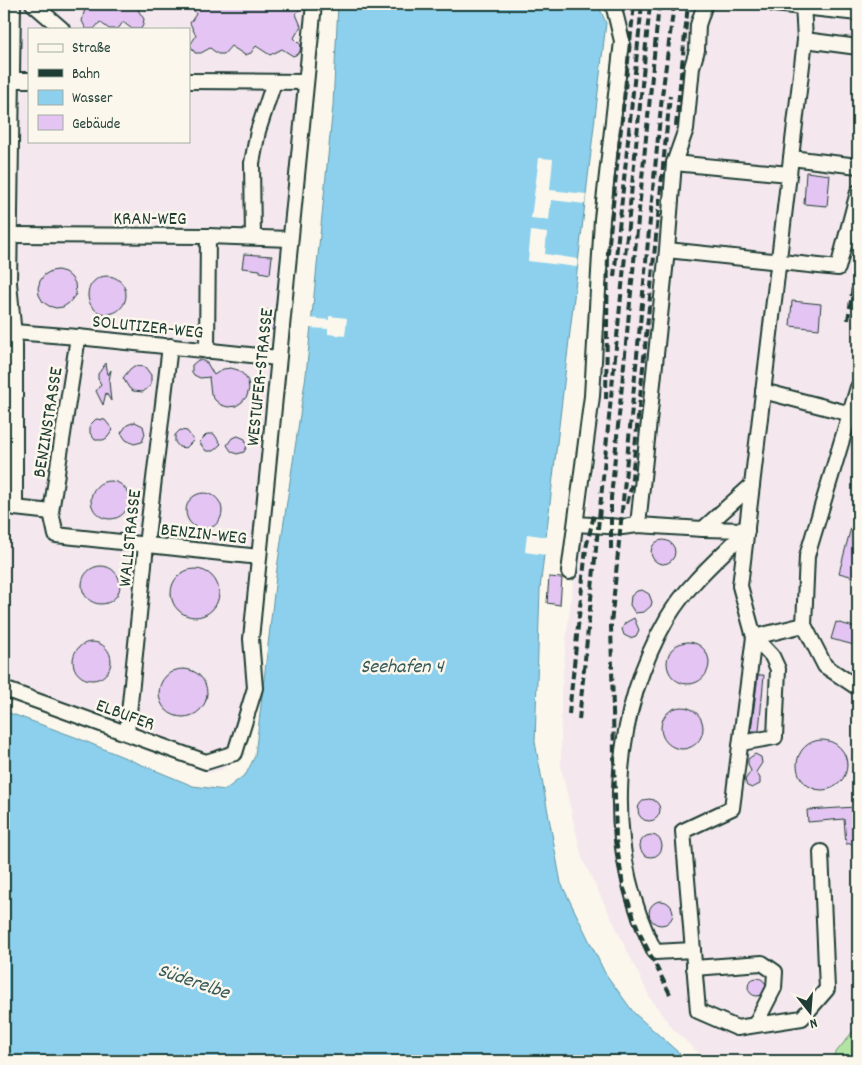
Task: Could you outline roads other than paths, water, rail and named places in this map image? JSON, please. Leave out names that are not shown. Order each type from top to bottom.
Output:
[{"type":"lane","points":[[13,4],[9,283],[14,332],[9,446],[15,508],[51,512]]},
{"type":"lane","points":[[34,4],[61,28]]},
{"type":"lane","name":"WESTUFER-STRASSE","points":[[235,753],[255,688],[251,639],[314,4]]},
{"type":"lane","points":[[569,572],[592,396],[602,219],[622,41],[613,4]]},
{"type":"lane","points":[[638,524],[667,250],[674,163],[686,129],[692,67],[697,50],[698,26],[704,4]]},
{"type":"lane","points":[[774,4],[803,5],[858,13]]},
{"type":"lane","points":[[803,5],[805,40],[740,586],[754,637],[732,808],[683,831],[698,1011],[737,1028],[802,1018],[827,989],[821,852]]},
{"type":"lane","points":[[805,40],[858,47]]},
{"type":"lane","points":[[12,80],[28,80]]},
{"type":"lane","points":[[190,81],[306,82]]},
{"type":"lane","points":[[253,237],[252,163],[258,131],[274,82]]},
{"type":"lane","points":[[791,158],[858,166]]},
{"type":"lane","points":[[674,163],[789,174]]},
{"type":"lane","points":[[667,250],[838,268],[858,192]]},
{"type":"lane","name":"KRAN-WEG","points":[[10,234],[208,236],[290,239]]},
{"type":"lane","points":[[207,350],[208,236]]},
{"type":"lane","name":"SOLUTIZER-WEG","points":[[14,332],[278,358]]},
{"type":"lane","name":"BENZINSTRASSE","points":[[51,512],[78,337]]},
{"type":"lane","name":"WALLSTRASSE","points":[[126,733],[170,346]]},
{"type":"lane","points":[[858,387],[807,556],[804,625],[825,666],[858,688]]},
{"type":"lane","points":[[763,391],[850,414]]},
{"type":"lane","points":[[703,529],[752,485]]},
{"type":"lane","name":"BENZIN-WEG","points":[[51,512],[56,535],[259,557]]},
{"type":"lane","points":[[576,524],[619,527],[638,524],[747,530]]},
{"type":"lane","points":[[692,950],[654,952],[644,930],[629,885],[622,840],[619,790],[624,748],[629,717],[640,675],[668,617],[700,576],[747,530]]},
{"type":"lane","points":[[754,637],[804,625]]},
{"type":"lane","points":[[740,743],[775,737],[778,669],[772,656],[754,637]]},
{"type":"lane","name":"ELBUFER","points":[[4,689],[206,762],[235,753]]},
{"type":"lane","points":[[694,968],[762,963],[776,972],[774,988],[756,1025]]},
{"type":"water","points":[[338,4],[598,4],[606,23],[540,589],[535,742],[561,883],[605,973],[634,1013],[688,1061],[4,1061],[4,711],[75,737],[193,786],[225,790],[246,774],[255,756],[277,568],[306,375],[333,106]]},
{"type":"railway","points":[[606,399],[608,252],[634,4]]},
{"type":"railway","points":[[614,277],[642,4]]},
{"type":"railway","points":[[579,720],[650,4]]},
{"type":"railway","points":[[611,549],[611,498],[659,4]]},
{"type":"railway","points":[[670,994],[639,932],[623,886],[616,840],[611,625],[662,96],[674,4]]},
{"type":"railway","points":[[676,126],[688,4]]},
{"type":"railway","points":[[627,504],[631,488],[670,96]]},
{"type":"railway","points":[[848,320],[858,254]]},
{"type":"railway","points":[[569,714],[586,548],[594,515]]},
{"type":"water label","name":"Seehafen 4","points":[[402,665]]},
{"type":"water label","name":"Süderelbe","points":[[194,980]]}]
